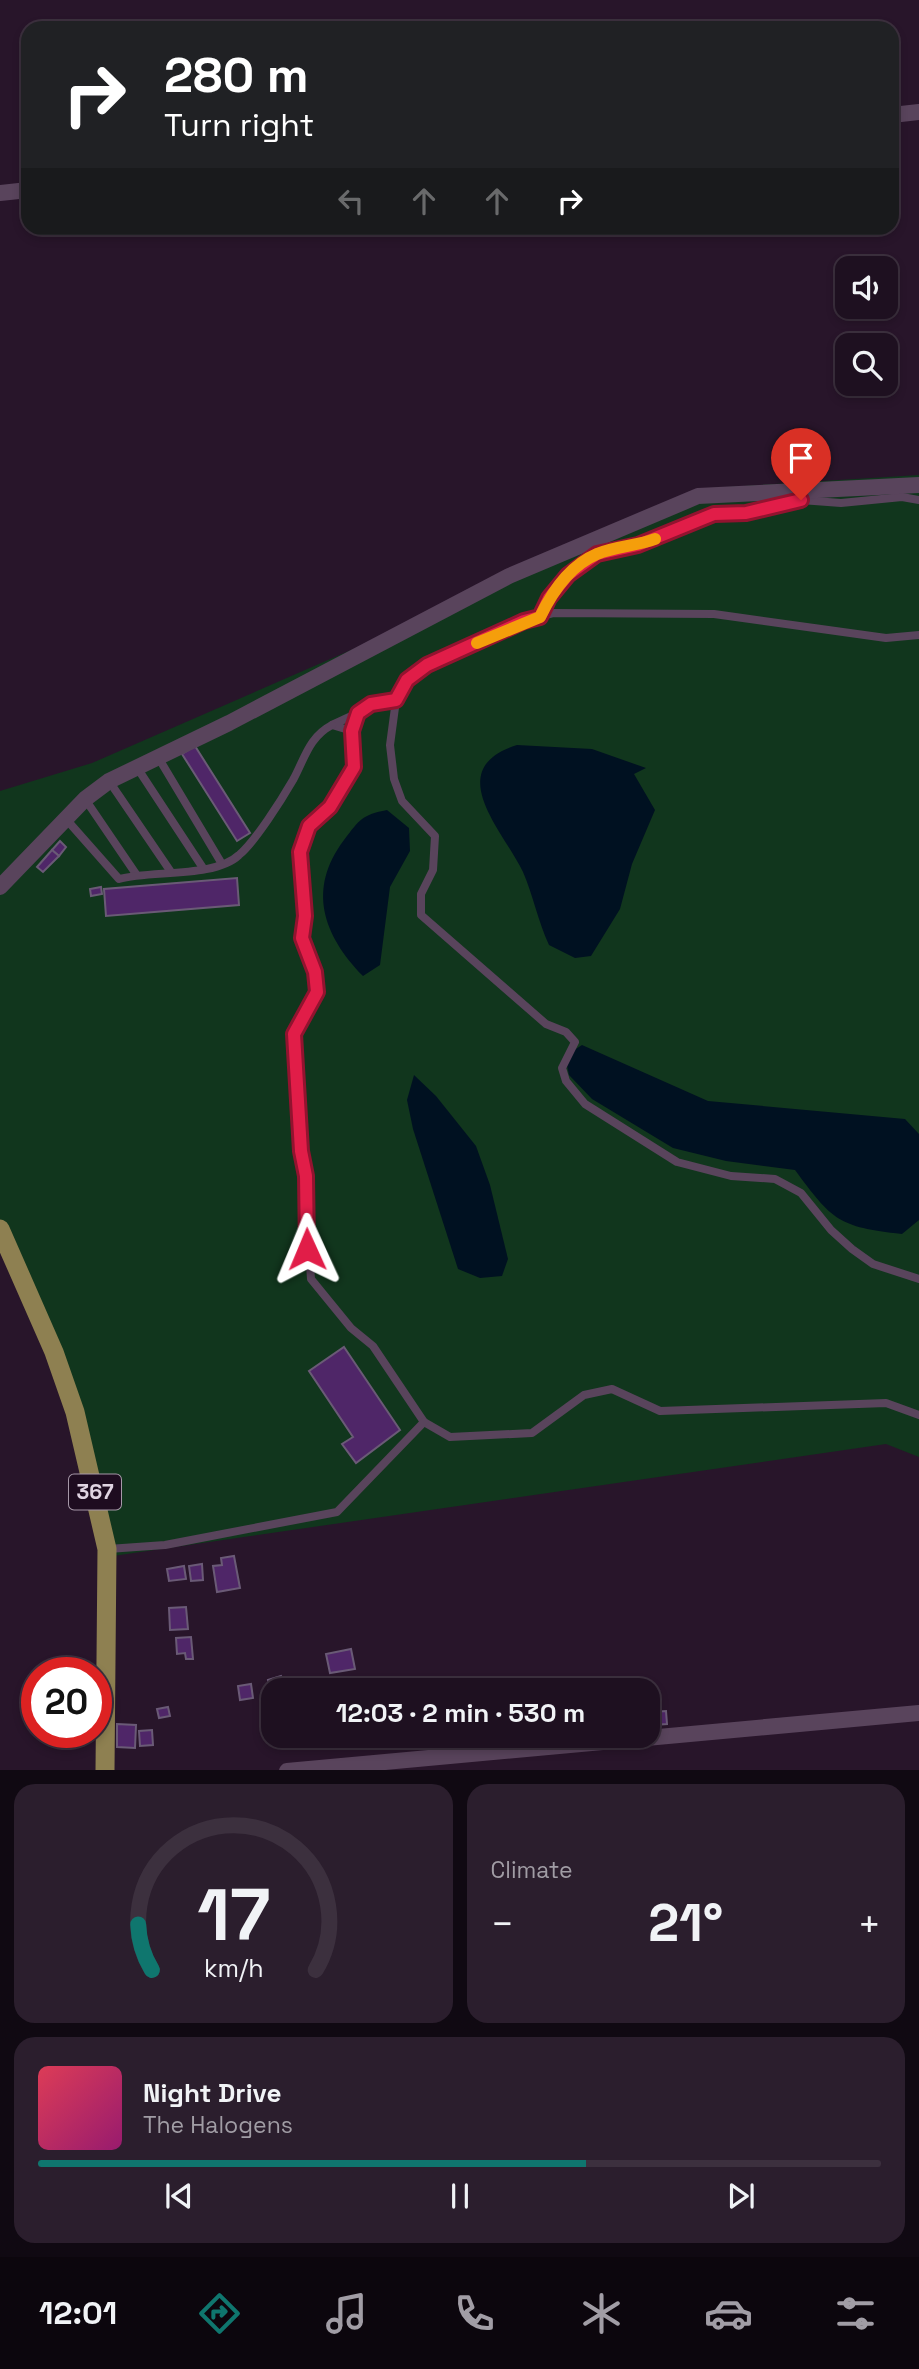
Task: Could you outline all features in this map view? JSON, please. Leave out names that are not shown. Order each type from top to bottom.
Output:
[{"type":"main road","name":"367","points":[[0,1229],[54,1352],[75,1412],[107,1549],[105,1770]]},
{"type":"street","points":[[899,114],[919,112]]},
{"type":"street","points":[[0,193],[21,191]]},
{"type":"street","points":[[0,887],[85,799],[110,781],[229,723],[509,576],[698,496],[919,485]]},
{"type":"street","points":[[287,1770],[919,1713]]},
{"type":"lane","points":[[540,617],[549,598],[568,575],[597,554],[638,545],[714,514],[746,513],[801,500],[841,503],[902,497],[919,500]]},
{"type":"lane","points":[[919,635],[886,638],[714,614],[554,613],[524,621],[427,665],[407,680],[396,700],[390,745],[394,779],[402,801],[435,836],[433,870],[421,894],[421,915],[546,1024],[566,1032],[575,1042],[562,1068],[566,1082],[585,1104],[677,1162],[731,1176],[775,1179],[801,1193],[831,1230],[852,1250],[873,1264],[919,1279]]},
{"type":"lane","points":[[66,819],[118,879],[136,874],[203,869],[222,864],[239,856],[292,780],[319,732],[371,704],[396,700]]},
{"type":"lane","points":[[358,713],[352,731],[354,767],[330,807],[309,826],[300,852],[305,916],[302,938],[315,972],[317,992],[294,1034],[301,1151],[306,1176],[307,1249],[311,1279],[351,1328],[373,1346],[424,1422],[450,1437],[532,1433],[584,1395],[612,1389],[660,1411],[886,1403],[919,1415]]},
{"type":"lane","points":[[332,725],[352,731]]},
{"type":"lane","points":[[158,757],[222,864]]},
{"type":"lane","points":[[136,766],[203,869]]},
{"type":"lane","points":[[110,781],[171,872]]},
{"type":"lane","points":[[85,799],[136,874]]},
{"type":"lane","points":[[107,1549],[165,1545],[337,1512],[424,1422]]},
{"type":"green space","points":[[919,475],[919,1457],[886,1444],[113,1556],[71,1393],[0,1228],[0,791],[92,763],[523,575],[696,489]]},
{"type":"water","points":[[517,745],[592,749],[646,768],[634,774],[655,810],[632,864],[620,909],[591,956],[575,958],[549,945],[523,872],[484,802],[480,785],[483,769],[495,756]]},
{"type":"water","points":[[387,810],[409,828],[410,851],[390,887],[380,965],[363,976],[338,944],[330,928],[323,894],[333,858],[344,840],[367,816]]},
{"type":"water","points":[[582,1045],[708,1101],[905,1119],[919,1134],[919,1220],[902,1234],[863,1228],[838,1218],[828,1210],[795,1170],[726,1161],[673,1148],[592,1099],[569,1075],[565,1056]]},
{"type":"water","points":[[414,1075],[436,1096],[476,1146],[490,1185],[508,1259],[502,1276],[480,1278],[458,1269],[413,1129],[407,1100]]},
{"type":"building","points":[[195,746],[250,833],[237,841],[182,754]]},
{"type":"building","points":[[60,841],[66,847],[59,856],[52,850]]},
{"type":"building","points":[[52,850],[59,856],[43,872],[37,867]]},
{"type":"building","points":[[237,878],[239,905],[106,916],[104,889]]},
{"type":"building","points":[[101,887],[102,894],[91,896],[90,889]]},
{"type":"building","points":[[344,1347],[400,1430],[356,1463],[342,1444],[353,1437],[309,1371]]},
{"type":"building","points":[[234,1556],[240,1588],[217,1592],[213,1566],[222,1565],[221,1558]]},
{"type":"building","points":[[202,1564],[203,1580],[191,1581],[189,1566]]},
{"type":"building","points":[[184,1566],[186,1579],[169,1581],[167,1569]]},
{"type":"building","points":[[186,1607],[188,1629],[170,1630],[169,1608]]},
{"type":"building","points":[[191,1637],[193,1659],[186,1659],[185,1653],[177,1654],[176,1638]]},
{"type":"building","points":[[351,1649],[355,1669],[330,1673],[326,1654]]},
{"type":"building","points":[[251,1684],[253,1698],[240,1700],[238,1686]]},
{"type":"building","points":[[168,1707],[170,1716],[159,1718],[157,1709]]},
{"type":"building","points":[[660,1711],[666,1711],[667,1724],[660,1724]]},
{"type":"building","points":[[117,1724],[136,1725],[135,1748],[117,1747]]},
{"type":"building","points":[[152,1730],[153,1745],[140,1746],[139,1731]]},
{"type":"slow traffic","points":[[477,643],[524,621],[540,617],[549,598],[568,575],[597,554],[655,539]]},
{"type":"route","points":[[307,1249],[306,1176],[301,1151],[294,1034],[317,992],[315,972],[302,938],[305,916],[301,895],[300,852],[309,826],[330,807],[354,767],[352,731],[358,713],[371,704],[396,700],[407,680],[427,665],[524,621],[540,617],[549,598],[568,575],[597,554],[662,537],[690,522],[714,514],[746,513],[801,500]]}]
